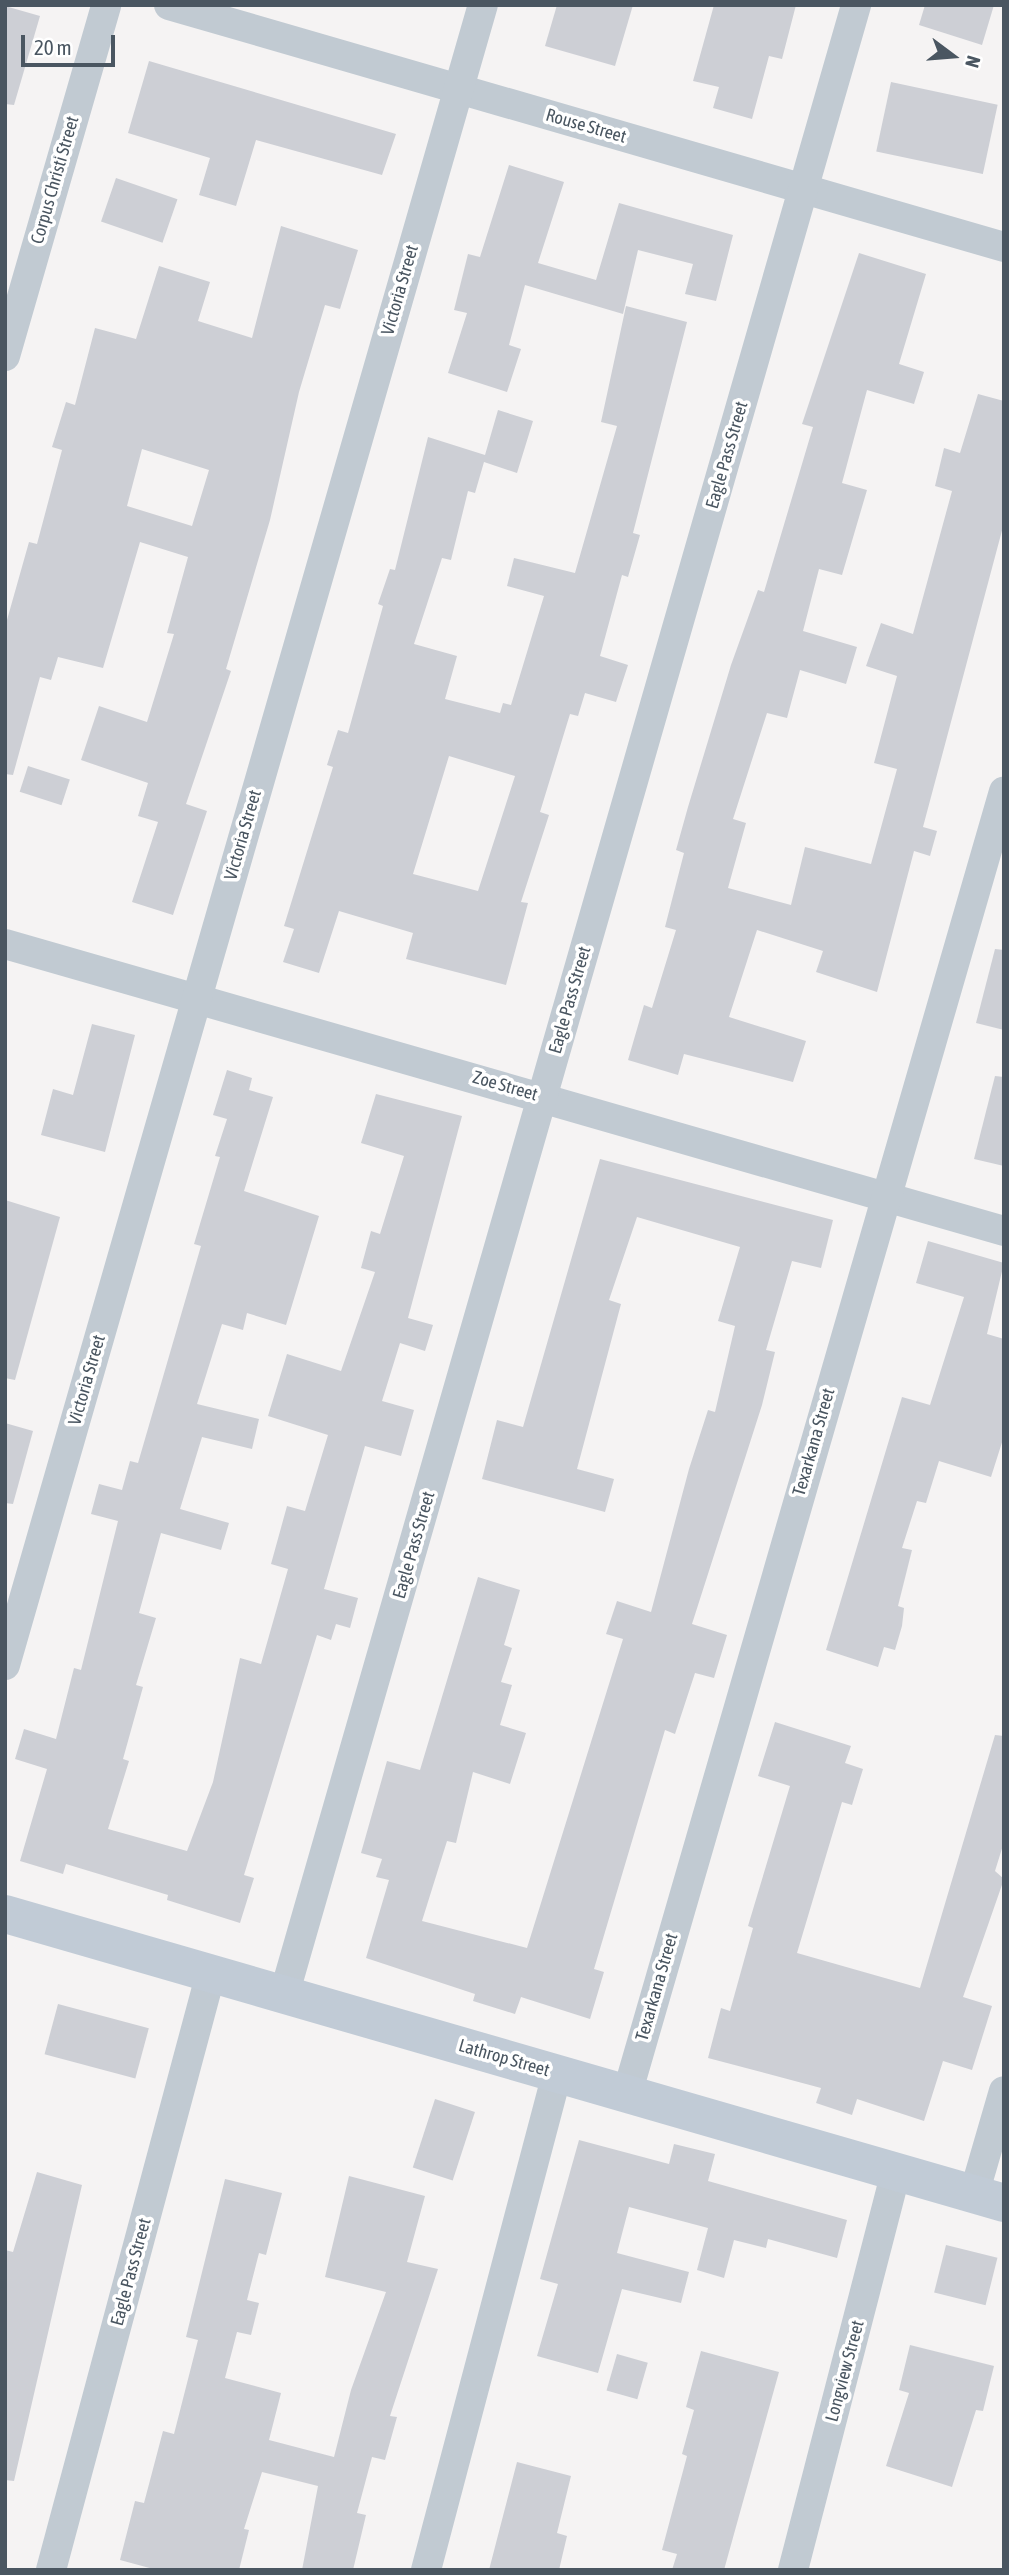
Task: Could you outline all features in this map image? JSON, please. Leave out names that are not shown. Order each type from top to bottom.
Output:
[{"type":"street","name":"Corpus Christi Street","points":[[5,356],[106,5]]},
{"type":"street","name":"Rouse Street","points":[[169,5],[1004,247]]},
{"type":"street","name":"Victoria Street","points":[[5,1665],[483,5]]},
{"type":"street","name":"Eagle Pass Street","points":[[284,1994],[856,5]]},
{"type":"street","name":"Texarkana Street","points":[[627,2094],[884,1196],[1004,791]]},
{"type":"street","name":"Zoe Street","points":[[5,944],[543,1096],[1004,1231]]},
{"type":"street","name":"Lathrop Street","points":[[5,1914],[989,2199]]},
{"type":"street","name":"Eagle Pass Street","points":[[51,2570],[211,1973]]},
{"type":"street","points":[[426,2570],[557,2074]]},
{"type":"street","points":[[989,2199],[1004,2091]]},
{"type":"street","name":"Longview Street","points":[[793,2570],[896,2172]]},
{"type":"building","points":[[557,5],[633,5],[615,66],[545,46]]},
{"type":"building","points":[[714,5],[796,5],[782,59],[769,56],[752,119],[713,108],[719,87],[693,81]]},
{"type":"building","points":[[925,5],[994,5],[982,45],[919,25]]},
{"type":"building","points":[[5,6],[40,16],[14,105],[5,104]]},
{"type":"building","points":[[149,61],[396,134],[382,175],[256,140],[236,206],[199,195],[210,158],[128,133]]},
{"type":"building","points":[[891,82],[998,105],[983,174],[876,151]]},
{"type":"building","points":[[509,165],[564,182],[538,263],[596,280],[619,203],[733,235],[716,301],[685,294],[693,264],[638,250],[623,314],[525,285],[509,345],[521,349],[507,392],[448,373],[467,313],[454,310],[468,254],[480,257]]},
{"type":"building","points":[[116,178],[177,199],[162,243],[101,221]]},
{"type":"building","points":[[281,226],[358,250],[340,309],[325,305],[299,392],[270,520],[226,669],[231,671],[186,804],[207,811],[173,915],[132,902],[158,822],[138,816],[148,783],[81,760],[99,706],[147,722],[174,634],[167,633],[188,557],[140,542],[103,668],[58,657],[51,680],[40,677],[13,775],[5,774],[5,627],[29,542],[37,544],[62,450],[52,447],[66,402],[75,405],[95,328],[136,339],[159,266],[210,282],[198,321],[252,338]],"holes":[[[142,449],[209,470],[192,526],[127,506]]]},
{"type":"building","points":[[859,253],[926,274],[899,364],[924,372],[914,404],[867,390],[842,483],[867,490],[842,575],[819,569],[803,631],[857,647],[846,684],[800,670],[787,718],[767,713],[733,819],[746,823],[728,888],[791,905],[805,847],[871,864],[897,769],[874,763],[897,676],[866,666],[881,623],[913,634],[952,491],[935,486],[944,448],[960,453],[978,394],[1004,401],[1004,523],[923,827],[937,831],[930,856],[914,851],[877,992],[816,972],[823,951],[757,930],[729,1017],[806,1041],[793,1082],[684,1054],[678,1075],[628,1060],[644,1005],[652,1008],[676,930],[665,927],[684,853],[676,850],[688,807],[731,665],[758,590],[764,592],[813,427],[802,424]]},
{"type":"building","points":[[626,306],[687,322],[633,533],[640,535],[628,577],[622,575],[600,656],[628,665],[616,702],[585,693],[578,716],[570,714],[540,812],[549,815],[521,902],[528,903],[506,985],[406,959],[413,933],[339,911],[319,973],[283,962],[294,929],[284,926],[333,767],[327,765],[338,730],[348,733],[383,606],[378,604],[390,569],[395,570],[428,437],[485,455],[498,410],[533,421],[517,473],[484,462],[475,493],[468,491],[451,560],[442,558],[414,644],[457,656],[445,699],[500,713],[503,703],[511,705],[544,596],[507,586],[514,558],[575,573],[617,426],[601,422]],"holes":[[[449,756],[515,776],[478,891],[413,874]]]},
{"type":"building","points":[[28,766],[70,780],[62,805],[20,792]]},
{"type":"building","points":[[995,949],[1004,950],[1004,1030],[976,1023]]},
{"type":"building","points":[[92,1024],[135,1035],[105,1152],[41,1135],[53,1089],[73,1095]]},
{"type":"building","points":[[227,1070],[252,1078],[249,1090],[273,1097],[244,1191],[319,1216],[286,1325],[247,1313],[243,1330],[222,1324],[197,1404],[259,1419],[252,1449],[202,1437],[180,1509],[229,1523],[221,1550],[161,1533],[139,1613],[156,1618],[136,1685],[143,1687],[123,1759],[129,1761],[108,1829],[187,1851],[213,1782],[240,1658],[261,1664],[288,1569],[271,1564],[287,1506],[305,1511],[328,1435],[268,1416],[287,1354],[341,1371],[375,1272],[361,1268],[371,1231],[380,1234],[404,1156],[361,1143],[376,1094],[462,1116],[408,1318],[433,1325],[425,1351],[400,1343],[382,1401],[414,1410],[401,1456],[365,1446],[324,1589],[358,1598],[350,1628],[336,1624],[331,1640],[317,1635],[244,1875],[254,1878],[240,1923],[167,1900],[168,1895],[66,1864],[63,1874],[20,1861],[47,1769],[15,1759],[24,1729],[56,1739],[74,1668],[81,1670],[118,1521],[91,1514],[99,1484],[122,1490],[130,1461],[138,1463],[201,1246],[194,1244],[220,1157],[215,1156],[227,1119],[213,1115]]},
{"type":"building","points":[[995,1076],[1004,1077],[1004,1166],[974,1159]]},
{"type":"building","points":[[600,1159],[833,1220],[821,1268],[792,1261],[766,1350],[775,1352],[762,1405],[692,1624],[727,1635],[714,1678],[695,1673],[675,1734],[665,1730],[594,1969],[604,1972],[590,2019],[521,1997],[515,2014],[473,2001],[475,1994],[366,1958],[389,1880],[376,1877],[382,1859],[361,1853],[387,1761],[420,1770],[478,1577],[520,1590],[504,1645],[512,1648],[501,1682],[512,1685],[500,1725],[526,1733],[510,1784],[473,1772],[456,1843],[447,1841],[422,1921],[527,1948],[623,1639],[606,1634],[617,1601],[651,1612],[689,1469],[708,1410],[715,1412],[735,1326],[718,1321],[740,1247],[637,1217],[609,1300],[621,1304],[577,1469],[614,1479],[605,1512],[482,1479],[497,1420],[523,1427]]},
{"type":"building","points":[[5,1200],[60,1217],[15,1380],[5,1378]]},
{"type":"building","points":[[928,1241],[1004,1263],[987,1334],[1004,1339],[1004,1436],[991,1477],[939,1461],[926,1503],[917,1501],[902,1548],[912,1550],[898,1606],[904,1608],[902,1626],[895,1650],[884,1647],[878,1667],[826,1650],[902,1397],[930,1405],[964,1297],[916,1283]]},
{"type":"building","points":[[5,1423],[33,1431],[13,1504],[5,1503]]},
{"type":"building","points":[[775,1722],[851,1746],[845,1763],[863,1769],[852,1805],[842,1802],[797,1953],[920,1988],[995,1735],[1004,1736],[1004,1842],[995,1871],[1004,1879],[963,1997],[992,2006],[972,2070],[943,2061],[924,2121],[857,2099],[852,2115],[816,2103],[821,2088],[708,2058],[721,2008],[730,2011],[753,1928],[748,1926],[790,1786],[758,1776]]},
{"type":"building","points":[[58,2004],[149,2028],[135,2079],[45,2054]]},
{"type":"building","points":[[435,2099],[475,2112],[453,2180],[413,2167]]},
{"type":"building","points":[[579,2140],[669,2164],[674,2144],[715,2154],[708,2181],[847,2220],[837,2258],[768,2239],[766,2248],[734,2240],[724,2278],[697,2270],[708,2228],[629,2207],[617,2253],[689,2272],[681,2303],[622,2289],[598,2373],[537,2356],[558,2284],[540,2279]]},
{"type":"building","points":[[37,2172],[82,2185],[14,2481],[5,2480],[5,2250],[13,2252]]},
{"type":"building","points":[[349,2176],[425,2196],[407,2262],[438,2269],[390,2416],[397,2417],[385,2460],[372,2457],[357,2513],[366,2515],[353,2570],[302,2570],[318,2486],[262,2472],[244,2529],[249,2530],[239,2570],[157,2570],[120,2560],[135,2501],[144,2503],[163,2431],[174,2434],[198,2340],[186,2337],[225,2179],[282,2193],[266,2255],[259,2253],[247,2300],[259,2303],[251,2335],[237,2332],[225,2378],[281,2393],[269,2440],[334,2457],[351,2390],[386,2292],[325,2277]]},
{"type":"building","points":[[946,2245],[997,2258],[986,2305],[934,2293]]},
{"type":"building","points":[[910,2345],[994,2366],[983,2411],[976,2410],[952,2487],[886,2466],[909,2393],[899,2390]]},
{"type":"building","points":[[701,2351],[779,2372],[724,2570],[672,2570],[677,2554],[662,2550],[687,2456],[682,2454],[694,2410],[686,2407]]},
{"type":"building","points":[[617,2354],[648,2363],[637,2399],[607,2391]]},
{"type":"building","points":[[517,2462],[571,2476],[557,2533],[567,2536],[559,2570],[489,2570]]}]
